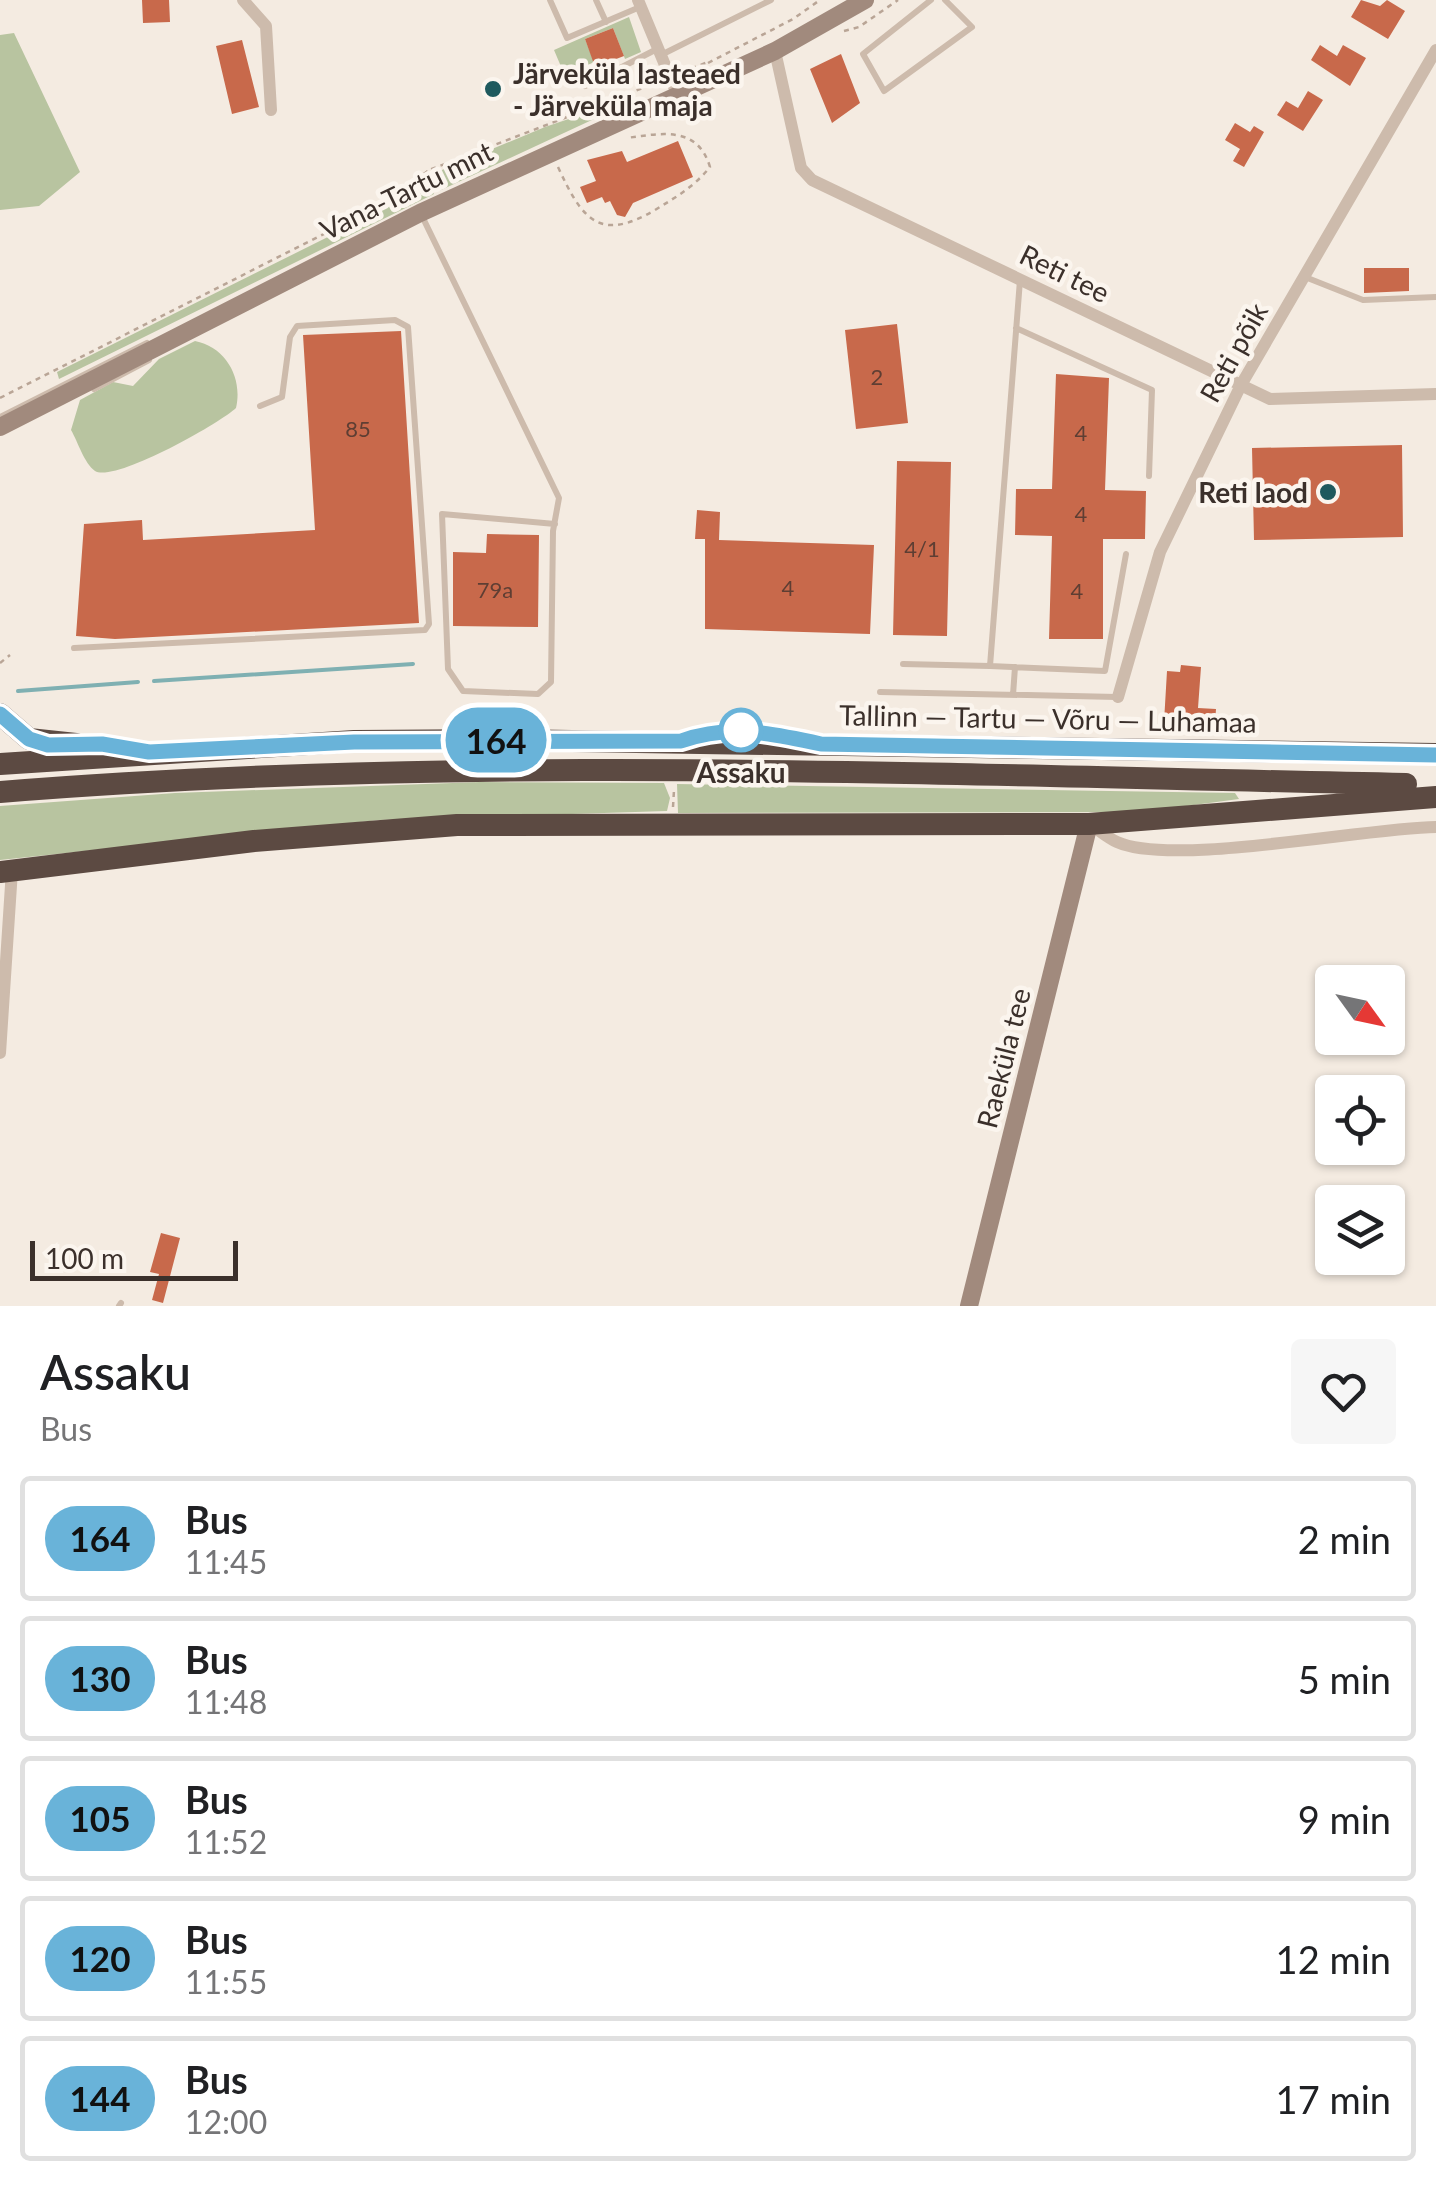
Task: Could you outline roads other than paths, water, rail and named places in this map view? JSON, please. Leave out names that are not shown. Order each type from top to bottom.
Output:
[{"type":"highway","points":[[0,714],[29,739],[48,745],[102,744],[149,752]]},
{"type":"highway","name":"Tallinn — Tartu — Võru — Luhamaa","points":[[0,764],[354,742],[681,741],[1436,754]]},
{"type":"highway","points":[[0,792],[266,774],[534,768],[1436,784]]},
{"type":"highway","points":[[6,871],[254,841],[456,826],[1089,824],[1436,797]]},
{"type":"street","points":[[244,0],[266,26],[271,110]]},
{"type":"street","name":"Vana-Tartu mnt","points":[[0,426],[441,202],[775,50],[852,2]]},
{"type":"street","points":[[640,3],[677,94]]},
{"type":"street","name":"Reti tee","points":[[775,50],[801,168],[812,180],[1270,398],[1436,394]]},
{"type":"street","name":"Reti põik","points":[[1118,697],[1160,552],[1241,385],[1436,50]]},
{"type":"street","points":[[1089,824],[1119,844],[1164,849],[1260,845],[1384,828],[1436,827]]},
{"type":"street","name":"Raeküla tee","points":[[969,1306],[1089,824]]},
{"type":"street","points":[[0,1052],[6,871]]},
{"type":"lane","points":[[550,0],[567,38],[640,3]]},
{"type":"lane","points":[[596,0],[606,22]]},
{"type":"lane","points":[[584,86],[772,0]]},
{"type":"lane","points":[[931,0],[864,54],[884,91],[972,27],[945,0]]},
{"type":"lane","points":[[420,213],[559,498],[551,682],[546,691],[464,691],[448,669],[442,514],[555,524]]},
{"type":"lane","points":[[1304,276],[1364,300],[1436,297]]},
{"type":"lane","points":[[990,666],[1020,279]]},
{"type":"lane","points":[[0,416],[134,348],[209,318]]},
{"type":"lane","points":[[74,648],[425,630],[429,624],[408,327],[396,320],[296,326],[290,337],[282,397],[260,406]]},
{"type":"lane","points":[[1016,328],[1152,390],[1149,476]]},
{"type":"lane","points":[[903,664],[1104,671],[1126,554]]},
{"type":"lane","points":[[1013,695],[1015,667]]},
{"type":"lane","points":[[880,692],[1118,697]]},
{"type":"waterway","points":[[154,681],[413,664]]},
{"type":"waterway","points":[[18,691],[138,682]]},
{"type":"place","name":"Järveküla lasteaed - Järveküla maja","points":[[493,89]]},
{"type":"place","name":"Reti laod","points":[[1328,492]]},
{"type":"place","name":"Assaku","points":[[741,730]]}]
